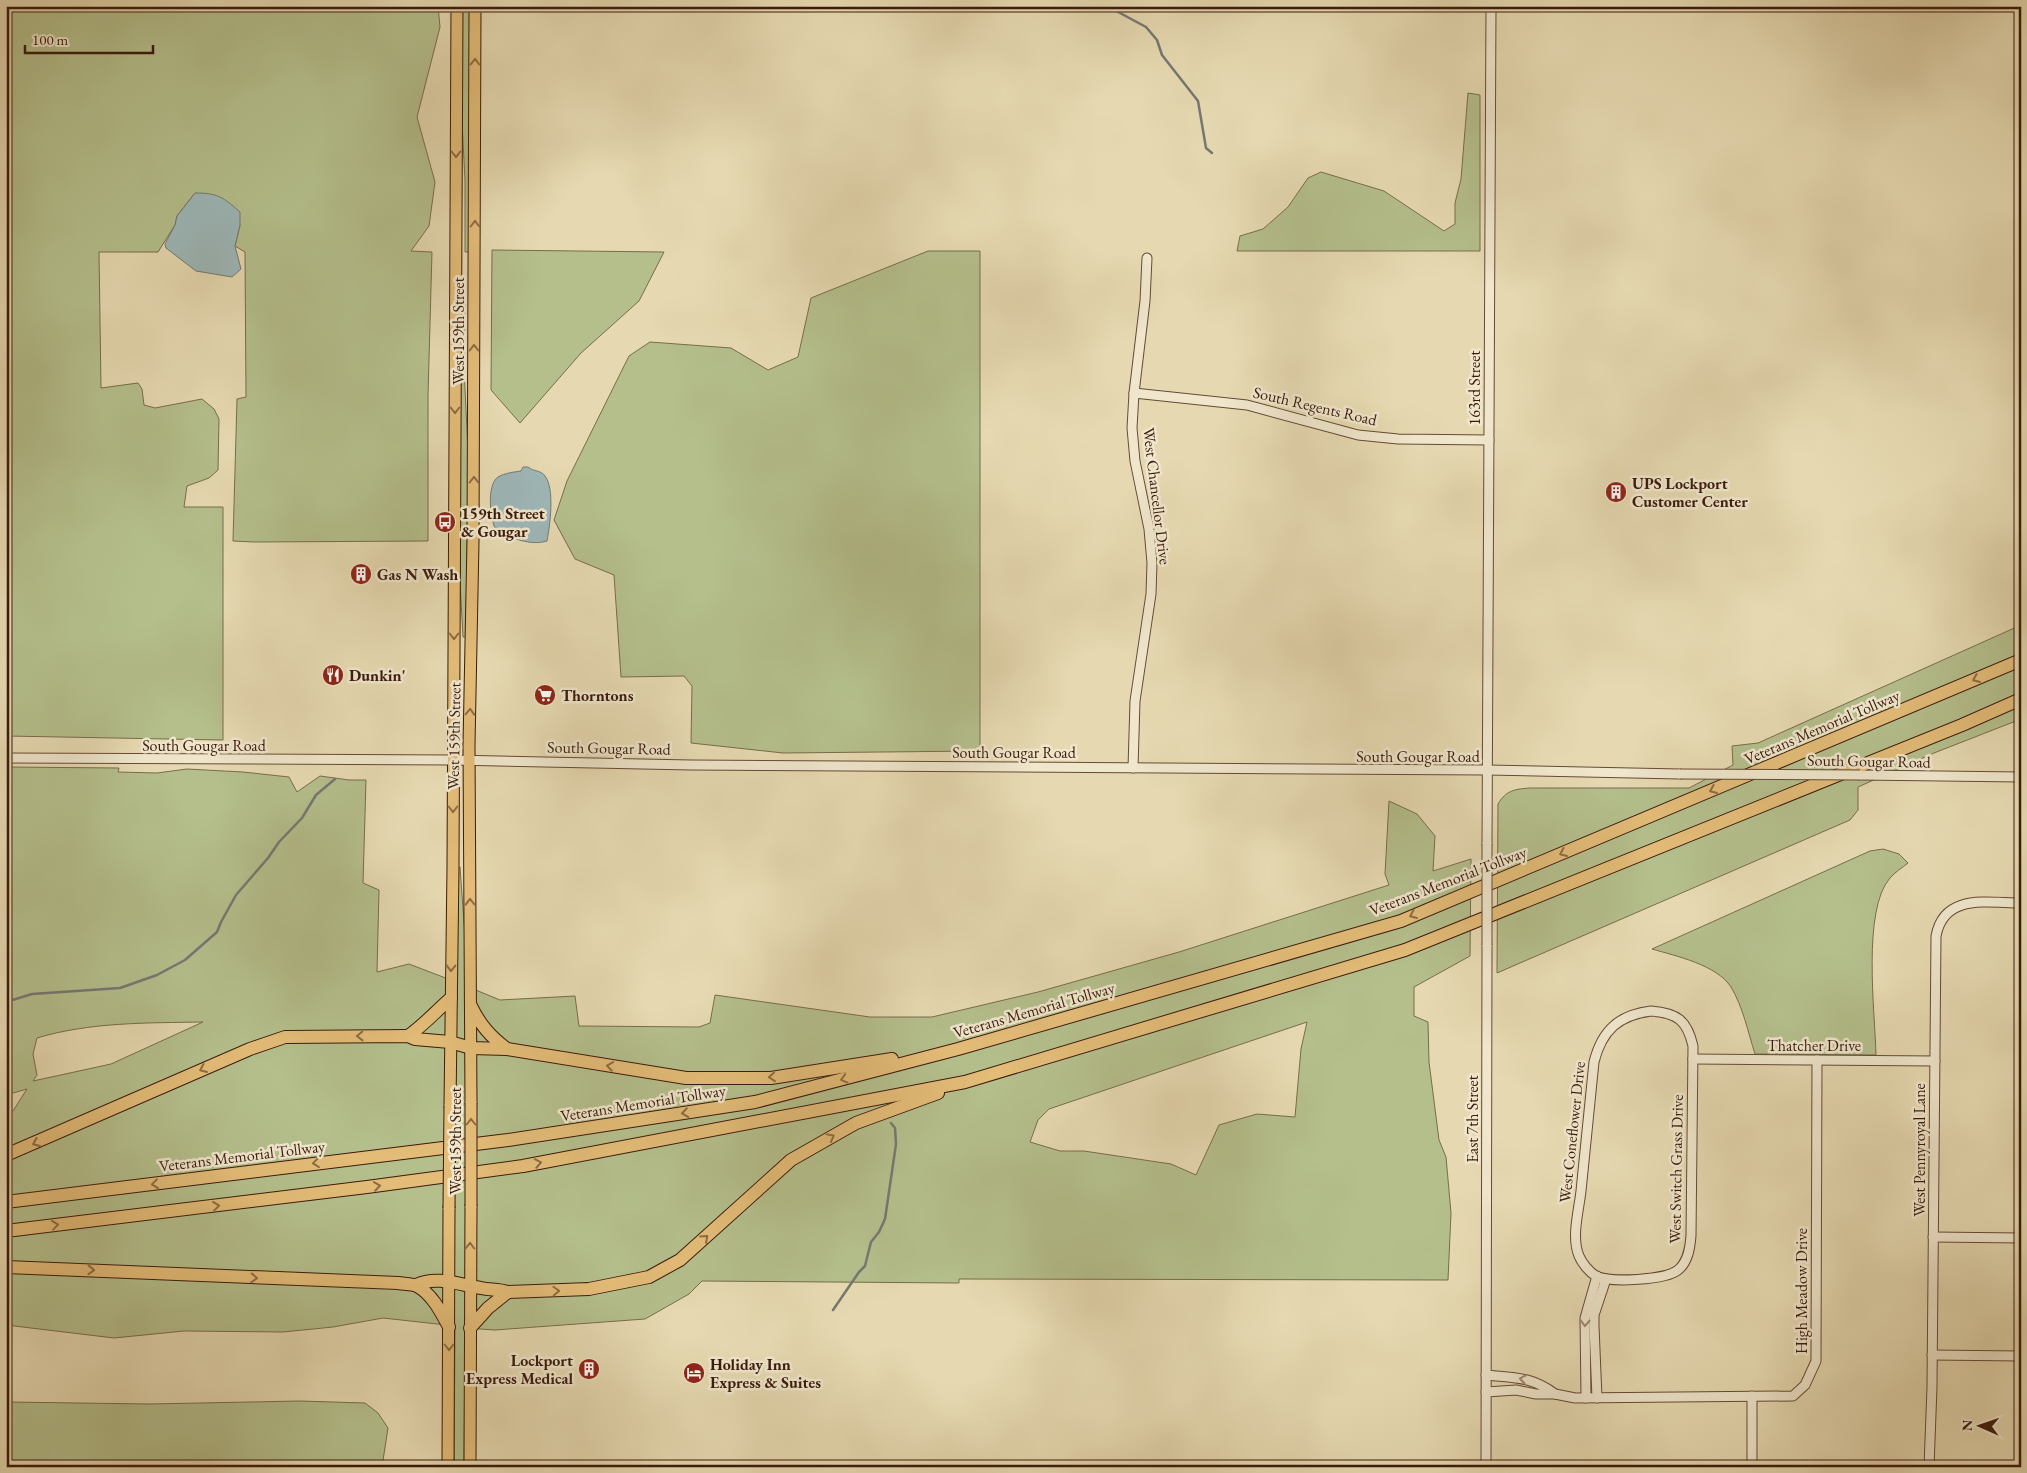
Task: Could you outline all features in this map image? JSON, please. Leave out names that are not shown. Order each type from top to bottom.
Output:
[{"type":"highway","name":"Veterans Memorial Tollway","points":[[6,1202],[508,1140],[755,1102],[958,1049],[1400,920],[2021,660]]},
{"type":"highway","points":[[6,1231],[522,1166],[946,1086],[983,1077],[1405,950],[1962,725],[2021,698]]},
{"type":"highway","points":[[408,1036],[426,1023],[451,998]]},
{"type":"highway","points":[[471,1006],[482,1026],[507,1049]]},
{"type":"highway","points":[[6,1155],[250,1049],[285,1038],[408,1036],[416,1039],[450,1042],[471,1048],[507,1049],[686,1078],[772,1078],[958,1049]]},
{"type":"highway","points":[[6,1267],[416,1285],[422,1282],[449,1281],[508,1292],[589,1289],[650,1277],[680,1260],[791,1160],[856,1124],[983,1077]]},
{"type":"highway","points":[[416,1285],[437,1305],[449,1326]]},
{"type":"highway","points":[[470,1328],[488,1308],[508,1292]]},
{"type":"main road","name":"West 159th Street","points":[[448,1467],[457,6]]},
{"type":"main road","name":"West 159th Street","points":[[470,1467],[471,1006],[469,761],[473,541],[475,6]]},
{"type":"main road","points":[[456,273],[474,273]]},
{"type":"street","name":"163rd Street","points":[[1487,770],[1491,6]]},
{"type":"street","name":"West Chancellor Drive","points":[[1133,768],[1135,702],[1150,602],[1152,563],[1149,529],[1135,461],[1132,428],[1134,392],[1144,311],[1147,258]]},
{"type":"street","name":"South Regents Road","points":[[1134,392],[1246,405],[1358,435],[1398,439],[1489,440]]},
{"type":"street","name":"South Gougar Road","points":[[6,758],[453,760],[934,767],[1487,770],[2021,778]]},
{"type":"street","name":"East 7th Street","points":[[1486,1467],[1487,770]]},
{"type":"street","name":"West Pennyroyal Lane","points":[[1929,1467],[1932,1354],[1936,936],[1938,925],[1943,916],[1958,906],[1965,904],[2021,903]]},
{"type":"street","name":"West Coneflower Drive","points":[[1601,1277],[1590,1272],[1578,1256],[1576,1237],[1594,1062],[1603,1037],[1619,1021],[1639,1013],[1662,1012],[1671,1014],[1687,1026],[1693,1046],[1693,1080]]},
{"type":"street","name":"Thatcher Drive","points":[[1693,1059],[1935,1061]]},
{"type":"street","name":"High Meadow Drive","points":[[1486,1392],[1516,1390],[1536,1394],[1555,1394],[1586,1398],[1793,1396],[1804,1384],[1816,1362],[1817,1060]]},
{"type":"street","name":"West Switch Grass Drive","points":[[1601,1277],[1663,1277],[1680,1269],[1686,1260],[1690,1250],[1691,1236],[1693,1080]]},
{"type":"street","points":[[1933,1237],[2021,1238]]},
{"type":"street","points":[[1586,1398],[1585,1318],[1601,1277]]},
{"type":"street","points":[[1597,1398],[1594,1315],[1601,1277]]},
{"type":"street","points":[[1932,1354],[2021,1356]]},
{"type":"street","name":"High Meadow Drive","points":[[1486,1375],[1530,1380],[1542,1384],[1555,1394]]},
{"type":"street","points":[[1752,1396],[1752,1467]]},
{"type":"green space","points":[[6,6],[438,6],[440,27],[417,117],[435,182],[429,226],[411,251],[432,252],[428,395],[428,541],[233,541],[237,399],[246,397],[245,252],[235,246],[240,225],[195,193],[177,216],[175,225],[158,252],[99,252],[101,388],[138,383],[142,389],[144,405],[155,408],[202,399],[214,409],[219,419],[218,470],[209,478],[187,486],[184,507],[223,507],[223,740],[6,736]]},
{"type":"green space","points":[[462,6],[470,6],[469,252],[465,252],[465,180],[461,103]]},
{"type":"green space","points":[[1468,93],[1480,95],[1480,251],[1237,251],[1240,236],[1263,229],[1288,207],[1308,178],[1321,172],[1384,191],[1444,231],[1455,224],[1455,203],[1461,179]]},
{"type":"green space","points":[[492,250],[664,252],[639,301],[581,353],[520,423],[491,390]]},
{"type":"green space","points":[[928,251],[980,251],[980,751],[783,753],[691,743],[692,686],[684,676],[621,677],[614,575],[575,559],[554,520],[567,481],[629,356],[650,342],[731,348],[768,370],[798,357],[811,298]]},
{"type":"green space","points":[[461,297],[465,297],[464,368],[468,451],[466,637],[463,637],[460,582]]},
{"type":"green space","points":[[2021,625],[2021,719],[1934,753],[1858,787],[1858,810],[1850,820],[1497,973],[1498,804],[1508,793],[1530,788],[1689,788],[1733,765],[1732,746],[1758,743]]},
{"type":"green space","points":[[6,767],[119,768],[118,772],[157,773],[187,769],[243,772],[289,777],[297,792],[320,776],[366,780],[363,883],[379,890],[377,972],[409,964],[456,982],[458,867],[460,867],[466,950],[466,986],[500,1000],[575,996],[579,1026],[699,1027],[710,1023],[715,995],[870,1017],[932,1017],[1038,992],[1179,952],[1389,885],[1385,874],[1389,801],[1417,814],[1435,836],[1433,871],[1471,859],[1470,956],[1414,987],[1414,1016],[1428,1022],[1429,1062],[1439,1140],[1446,1157],[1451,1213],[1448,1280],[959,1279],[959,1283],[702,1281],[689,1294],[645,1319],[495,1330],[465,1328],[464,1467],[454,1467],[455,1326],[383,1318],[333,1327],[283,1332],[184,1331],[114,1338],[6,1325],[6,1122],[27,1089],[6,1095]],"holes":[[[203,1022],[111,1064],[33,1081],[37,1075],[33,1054],[37,1038],[98,1026]],[[1307,1022],[1301,1049],[1295,1117],[1257,1114],[1219,1125],[1196,1175],[1171,1164],[1084,1151],[1060,1151],[1030,1142],[1038,1120],[1049,1109]]]},
{"type":"green space","points":[[1883,849],[1899,854],[1908,863],[1890,878],[1881,893],[1876,913],[1872,962],[1876,1055],[1755,1054],[1739,1003],[1725,979],[1695,962],[1652,949],[1870,851]]},
{"type":"green space","points":[[300,1401],[365,1403],[378,1413],[388,1428],[382,1467],[6,1467],[6,1402],[150,1404]]},
{"type":"water","points":[[195,193],[220,197],[240,212],[240,225],[235,246],[241,269],[232,277],[196,271],[166,248],[165,244],[175,225],[177,216]]},
{"type":"water","points":[[523,467],[528,467],[542,473],[548,482],[551,507],[547,541],[534,543],[522,541],[497,532],[495,527],[490,504],[494,481],[498,477],[521,471]]},
{"type":"waterway","points":[[1107,6],[1146,27],[1157,40],[1162,55],[1198,101],[1206,148],[1212,153]]},
{"type":"waterway","points":[[6,1002],[32,994],[120,988],[157,975],[185,960],[217,932],[236,895],[268,858],[279,842],[302,818],[316,795],[335,779]]},
{"type":"waterway","points":[[833,1310],[865,1266],[871,1242],[879,1232],[885,1219],[896,1144],[895,1128],[891,1123]]},
{"type":"place","name":"UPS Lockport Customer Center","points":[[1616,492]]},
{"type":"place","name":"159th Street & Gougar","points":[[445,522]]},
{"type":"place","name":"Gas N Wash","points":[[361,574]]},
{"type":"place","name":"Dunkin'","points":[[333,675]]},
{"type":"place","name":"Thorntons","points":[[545,695]]},
{"type":"place","name":"Lockport Express Medical","points":[[589,1369]]},
{"type":"place","name":"Holiday Inn Express & Suites","points":[[694,1373]]}]
